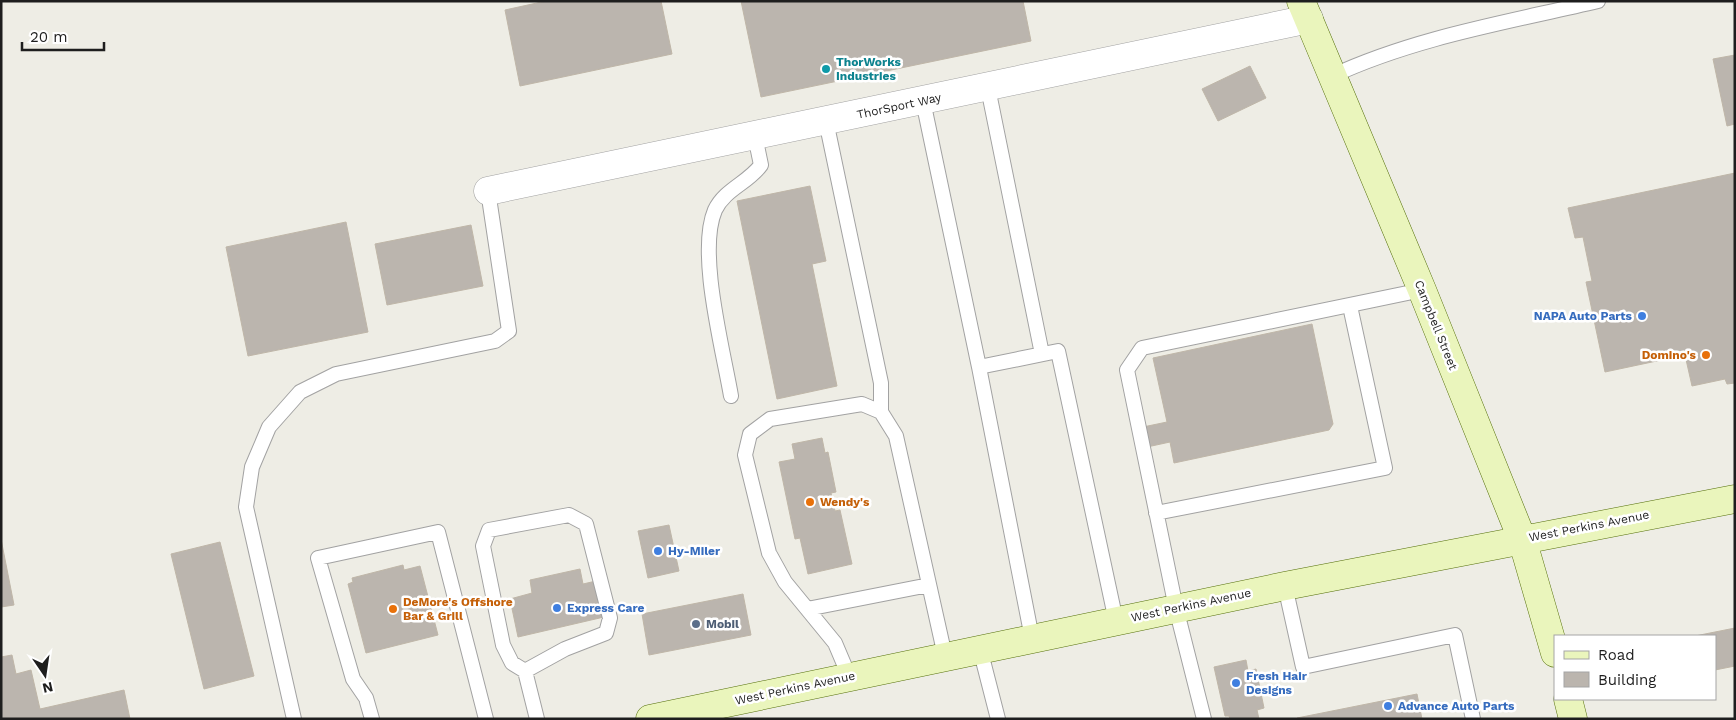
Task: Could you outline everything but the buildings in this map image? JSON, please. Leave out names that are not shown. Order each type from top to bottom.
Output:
[{"type":"main road","name":"Campbell Street","points":[[1305,10],[1422,290],[1522,539],[1554,650]]},
{"type":"main road","name":"West Perkins Avenue","points":[[650,719],[1176,608],[1522,539],[1735,499]]},
{"type":"main road","points":[[1568,700],[1573,719]]},
{"type":"street","name":"ThorSport Way","points":[[488,191],[988,88],[1305,10]]},
{"type":"lane","points":[[1332,76],[1408,46],[1598,1]]},
{"type":"lane","points":[[988,88],[1042,354]]},
{"type":"lane","points":[[923,101],[979,367],[1032,638]]},
{"type":"lane","points":[[826,121],[881,382],[881,412],[896,436],[945,656]]},
{"type":"lane","points":[[731,396],[708,261],[708,234],[715,209],[729,190],[754,174],[761,165],[755,136]]},
{"type":"lane","points":[[294,719],[246,507],[252,468],[269,427],[300,392],[336,374],[495,340],[509,331],[488,191]]},
{"type":"lane","points":[[1204,719],[1176,608],[1127,370],[1142,348],[1422,290]]},
{"type":"lane","points":[[1156,513],[1385,468],[1350,306]]},
{"type":"lane","points":[[979,367],[1058,351],[1116,621]]},
{"type":"lane","points":[[849,676],[834,643],[785,582],[769,553],[745,454],[750,434],[770,419],[862,404],[881,412]]},
{"type":"lane","points":[[525,671],[565,649],[606,633],[610,618],[586,524],[569,515],[489,530],[483,546],[503,644],[512,663],[525,671],[537,719]]},
{"type":"lane","points":[[372,719],[366,698],[353,679],[318,558],[438,532],[486,719]]},
{"type":"lane","points":[[807,609],[929,585]]},
{"type":"lane","points":[[1285,586],[1303,666],[1455,635],[1473,719]]},
{"type":"lane","points":[[980,649],[998,719]]},
{"type":"place","name":"ThorWorks Industries","points":[[826,69]]},
{"type":"place","name":"NAPA Auto Parts","points":[[1642,316]]},
{"type":"place","name":"Domino's","points":[[1706,355]]},
{"type":"place","name":"Wendy's","points":[[810,502]]},
{"type":"place","name":"Hy-Miler","points":[[658,551]]},
{"type":"place","name":"Express Care","points":[[557,608]]},
{"type":"place","name":"DeMore's Offshore Bar & Grill","points":[[393,609]]},
{"type":"place","name":"Mobil","points":[[696,624]]},
{"type":"place","name":"Fresh Hair Designs","points":[[1236,683]]},
{"type":"place","name":"Advance Auto Parts","points":[[1388,706]]}]
